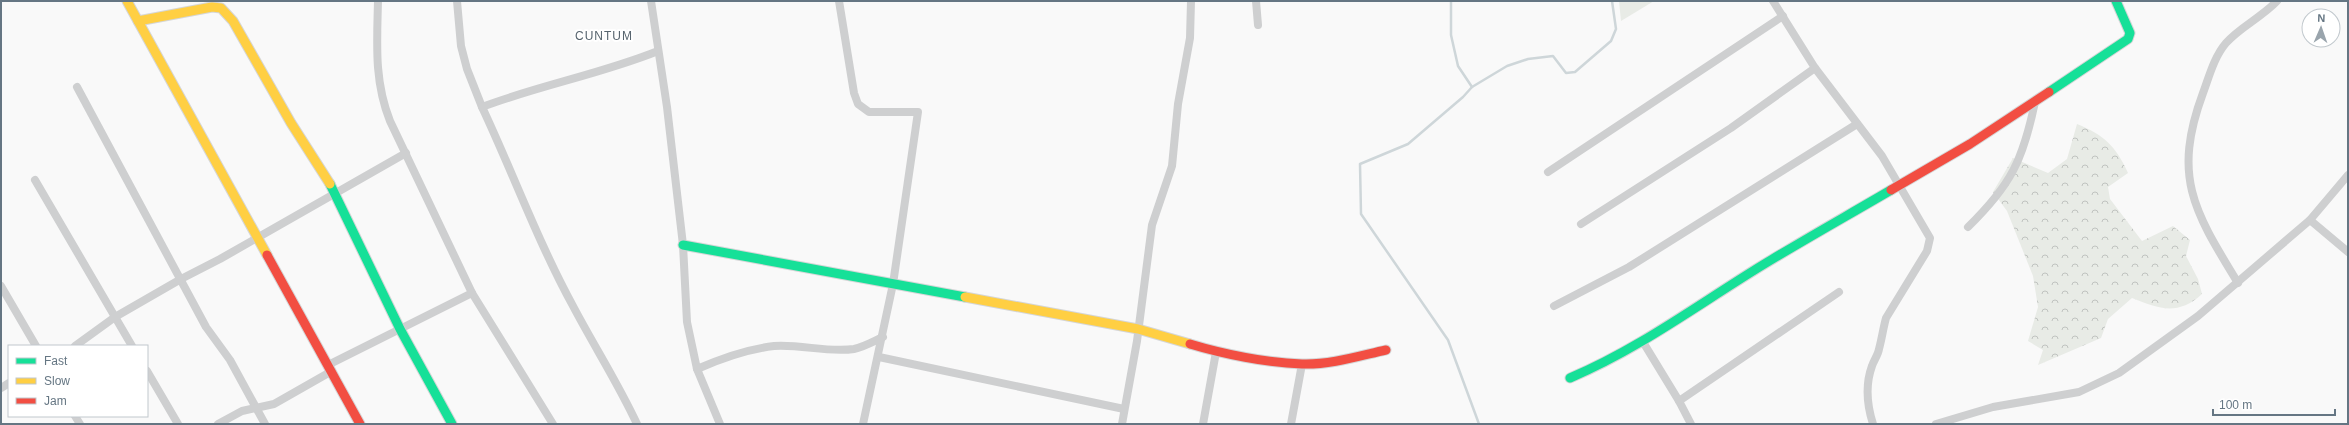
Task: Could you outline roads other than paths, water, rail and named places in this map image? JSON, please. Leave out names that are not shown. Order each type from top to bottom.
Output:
[{"type":"street","points":[[127,1],[256,238],[360,424]]},
{"type":"street","points":[[378,1],[377,50],[381,99],[472,294],[553,424]]},
{"type":"street","points":[[456,1],[461,46],[467,68],[482,107],[540,240],[573,307],[604,359],[637,424]]},
{"type":"street","points":[[651,1],[667,107],[683,245],[687,322],[697,369],[720,424]]},
{"type":"street","points":[[839,1],[854,93],[858,104],[869,112],[918,112],[893,284],[879,357],[863,424]]},
{"type":"street","points":[[1122,424],[1138,329],[1152,225],[1172,166],[1178,104],[1190,38],[1191,1]]},
{"type":"street","points":[[1256,1],[1258,25]]},
{"type":"street","points":[[1773,1],[1815,68],[1899,184],[1928,233],[1929,244],[1886,318],[1882,330],[1879,350],[1872,366],[1868,387],[1867,404],[1873,424]]},
{"type":"street","points":[[1570,378],[1601,365],[1642,342],[1753,271],[1899,184],[1970,144],[2128,39],[2130,33],[2116,1]]},
{"type":"street","points":[[2238,283],[2213,242],[2190,187],[2188,161],[2190,135],[2195,115],[2213,64],[2226,44],[2278,1]]},
{"type":"street","points":[[138,21],[212,8],[220,8],[227,14],[291,123],[336,193],[400,329],[452,424]]},
{"type":"street","points":[[1548,172],[1783,16]]},
{"type":"street","points":[[482,107],[516,94],[625,63],[658,50]]},
{"type":"street","points":[[1581,224],[1731,128],[1815,68]]},
{"type":"street","points":[[77,87],[206,327],[230,360],[265,424]]},
{"type":"street","points":[[1968,227],[1985,210],[2016,168],[2024,147],[2035,102]]},
{"type":"street","points":[[1554,306],[1629,267],[1857,124]]},
{"type":"street","points":[[75,345],[115,317],[181,278],[256,238],[406,152]]},
{"type":"street","points":[[1936,424],[1993,407],[2079,392],[2095,387],[2137,361],[2238,283],[2310,220],[2348,175]]},
{"type":"street","points":[[35,180],[131,345]]},
{"type":"street","points":[[2310,220],[2348,252]]},
{"type":"street","points":[[683,245],[1138,329],[1216,352],[1302,364],[1337,361],[1386,350]]},
{"type":"street","points":[[1,286],[35,345]]},
{"type":"street","points":[[1679,401],[1839,292]]},
{"type":"street","points":[[218,424],[242,411],[256,406],[274,404],[330,368],[400,329],[472,294]]},
{"type":"street","points":[[697,369],[722,358],[774,346],[855,349],[883,337]]},
{"type":"street","points":[[1642,342],[1679,401],[1691,424]]},
{"type":"street","points":[[1202,424],[1216,352]]},
{"type":"street","points":[[879,357],[1124,409]]},
{"type":"street","points":[[1291,424],[1302,364]]},
{"type":"street","points":[[148,374],[178,424]]},
{"type":"waterway","points":[[1451,1],[1451,35],[1458,66],[1472,87]]},
{"type":"waterway","points":[[1479,424],[1448,340],[1361,214],[1360,164],[1408,144],[1463,97],[1472,87],[1507,66],[1528,59],[1553,56],[1566,73],[1575,72],[1611,41],[1616,29],[1612,1]]},
{"type":"district","name":"CUNTUM","points":[[604,36]]}]
